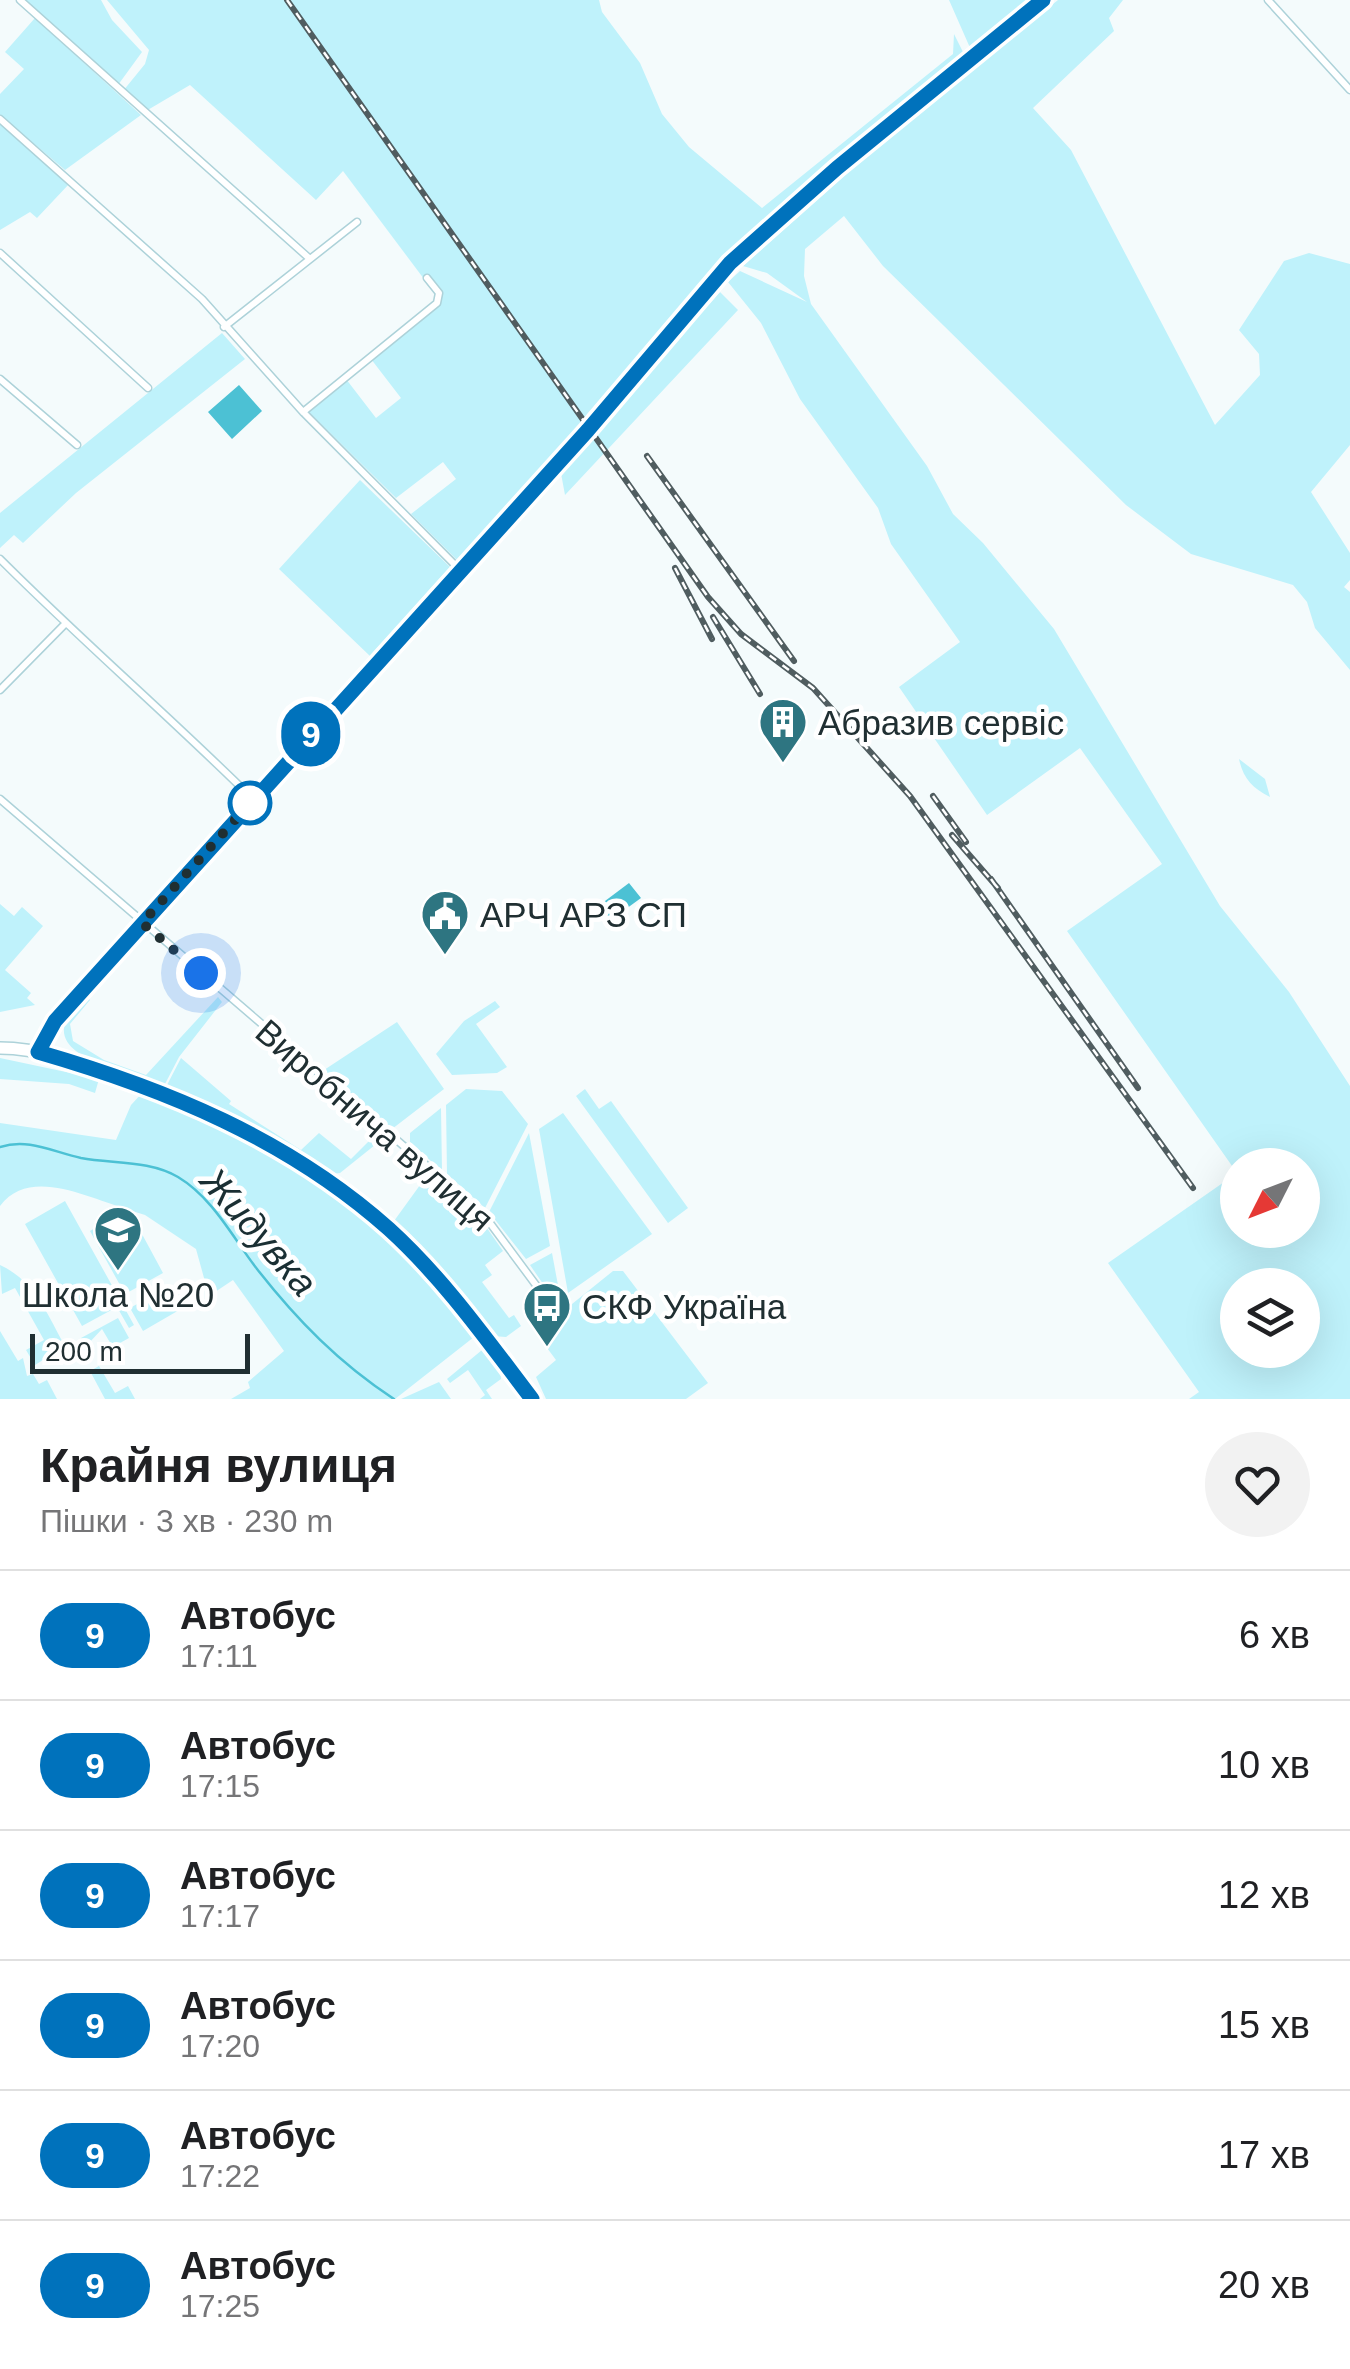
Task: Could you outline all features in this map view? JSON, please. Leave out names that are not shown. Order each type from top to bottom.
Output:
[{"type":"main road","points":[[0,1048],[38,1052],[162,1092],[218,1116],[334,1185],[391,1231],[455,1298],[532,1399]]},
{"type":"street","points":[[20,0],[310,260]]},
{"type":"street","points":[[38,1052],[44,1034],[588,430],[730,263],[837,168],[1044,0]]},
{"type":"street","points":[[1268,0],[1350,90]]},
{"type":"street","points":[[0,119],[202,299],[303,412],[459,570]]},
{"type":"street","points":[[224,326],[357,222]]},
{"type":"street","points":[[0,253],[148,388]]},
{"type":"street","points":[[303,412],[438,303],[438,293],[426,278]]},
{"type":"street","points":[[0,379],[77,444]]},
{"type":"street","points":[[0,559],[117,675],[148,695],[253,800]]},
{"type":"street","points":[[0,690],[65,624]]},
{"type":"street","name":"Виробнича вулиця","points":[[0,799],[484,1215],[554,1308]]},
{"type":"shaded area","points":[[24,0],[101,0],[112,20],[142,52],[118,85]]},
{"type":"shaded area","points":[[107,0],[599,0],[602,12],[640,63],[662,114],[689,147],[762,208],[953,54],[954,34],[965,56],[728,253],[581,427],[457,560],[411,514],[456,479],[443,462],[396,498],[308,411],[346,379],[376,418],[401,398],[371,359],[440,304],[441,292],[424,279],[343,171],[316,200],[190,85],[146,111],[123,91],[145,64],[149,50]]},
{"type":"shaded area","points":[[949,0],[1032,0],[1032,1],[971,50]]},
{"type":"shaded area","points":[[1058,0],[1123,0],[1109,18],[1114,31],[1033,108],[1071,150],[1215,425],[1260,375],[1259,354],[1239,330],[1284,261],[1309,253],[1350,264],[1350,445],[1311,492],[1350,553],[1350,580],[1344,587],[1350,592],[1350,670],[1315,628],[1307,602],[1293,585],[1191,554],[1126,505],[883,266],[844,216],[805,249],[804,276],[811,304],[927,466],[953,514],[983,543],[1054,629],[1220,906],[1289,992],[1350,1086],[1350,1399],[1189,1399],[1199,1392],[1108,1263],[1220,1185],[1220,1248],[1320,1248],[1320,1148],[1220,1149],[1067,931],[1162,864],[1080,748],[987,815],[899,687],[960,642],[891,544],[878,508],[800,399],[761,323],[728,282],[740,271],[807,302],[767,273],[743,266],[873,150]]},
{"type":"shaded area","points":[[35,18],[141,115],[65,170],[0,115],[0,94],[24,69],[5,52]]},
{"type":"shaded area","points":[[0,123],[70,183],[37,218],[30,212],[0,230]]},
{"type":"shaded area","points":[[720,292],[738,310],[565,495],[560,468]]},
{"type":"shaded area","points":[[222,333],[245,359],[76,493],[23,543],[14,535],[0,548],[0,513]]},
{"type":"shaded area","points":[[360,480],[450,567],[370,656],[279,569]]},
{"type":"shaded area","points":[[1239,759],[1265,779],[1270,797],[1249,782]]},
{"type":"shaded area","points":[[0,904],[14,916],[22,907],[43,926],[5,970],[31,993],[27,998],[35,1005],[0,1012]]},
{"type":"shaded area","points":[[87,996],[90,1000],[70,1024],[73,1041],[104,1060],[146,1075],[218,997],[222,1002],[179,1057],[165,1084],[99,1064],[71,1046],[64,1035],[66,1021]]},
{"type":"shaded area","points":[[495,1001],[500,1007],[476,1024],[507,1067],[497,1073],[452,1075],[436,1054],[464,1021]]},
{"type":"shaded area","points":[[397,1022],[444,1089],[392,1129],[324,1070]]},
{"type":"shaded area","points":[[0,1058],[99,1079],[95,1093],[69,1084],[0,1079]]},
{"type":"shaded area","points":[[181,1058],[231,1101],[229,1104],[301,1150],[319,1133],[351,1159],[377,1133],[337,1097],[377,1127],[380,1141],[340,1173],[332,1174],[265,1130],[167,1085]]},
{"type":"shaded area","points":[[466,1089],[502,1091],[528,1124],[485,1208],[447,1174],[446,1105]]},
{"type":"shaded area","points":[[585,1089],[599,1109],[611,1101],[688,1208],[668,1223],[576,1096]]},
{"type":"shaded area","points":[[143,1092],[243,1135],[340,1199],[426,1277],[474,1337],[395,1399],[231,1399],[250,1388],[248,1382],[284,1351],[233,1280],[209,1296],[196,1249],[145,1215],[129,1210],[163,1273],[125,1294],[90,1231],[127,1209],[43,1186],[12,1194],[0,1206],[0,1123],[116,1140],[131,1105]]},
{"type":"shaded area","points":[[441,1108],[442,1171],[410,1142],[410,1133]]},
{"type":"shaded area","points":[[563,1113],[652,1234],[568,1293],[539,1129]]},
{"type":"shaded area","points":[[529,1133],[550,1246],[526,1259],[489,1212]]},
{"type":"shaded area","points":[[428,1174],[482,1221],[503,1251],[485,1265],[492,1275],[482,1282],[509,1318],[514,1315],[521,1326],[506,1337],[492,1336],[442,1271],[394,1221]]},
{"type":"shaded area","points":[[65,1201],[134,1325],[129,1328],[117,1307],[82,1326],[25,1224]]},
{"type":"shaded area","points":[[552,1253],[560,1296],[550,1294],[530,1265]]},
{"type":"shaded area","points":[[0,1265],[31,1289],[65,1346],[35,1365],[26,1350],[44,1340],[15,1288],[2,1294]]},
{"type":"shaded area","points":[[613,1271],[623,1271],[708,1383],[686,1399],[546,1399],[536,1377],[556,1360],[536,1333]]},
{"type":"shaded area","points":[[169,1286],[181,1309],[143,1331],[130,1308]]},
{"type":"shaded area","points":[[118,1318],[129,1338],[120,1343],[121,1347],[115,1351],[102,1329],[89,1343],[95,1352],[78,1350],[81,1338]]},
{"type":"shaded area","points":[[0,1331],[18,1361],[23,1358],[27,1376],[33,1374],[39,1384],[47,1380],[57,1399],[0,1399]]},
{"type":"shaded area","points":[[482,1350],[500,1369],[501,1379],[486,1390],[492,1399],[480,1399],[485,1395],[468,1370],[450,1383],[447,1379]]},
{"type":"shaded area","points":[[99,1366],[115,1393],[128,1386],[135,1399],[105,1399],[90,1371]]},
{"type":"shaded area","points":[[439,1382],[451,1399],[401,1399]]},
{"type":"water","points":[[239,385],[262,411],[232,439],[208,412]]},
{"type":"water","points":[[629,883],[641,898],[608,922],[597,907]]},
{"type":"waterway","name":"Жидувка","points":[[0,1147],[31,1145],[81,1158],[155,1168],[178,1177],[212,1207],[303,1323],[355,1371],[394,1399]]},
{"type":"railway","points":[[287,0],[708,597],[741,634],[813,688],[910,796],[1193,1188]]},
{"type":"railway","points":[[647,456],[794,661]]},
{"type":"railway","points":[[675,568],[712,639]]},
{"type":"railway","points":[[713,617],[760,694]]},
{"type":"railway","points":[[933,796],[966,842]]},
{"type":"railway","points":[[952,835],[998,888]]},
{"type":"railway","points":[[991,879],[1138,1088]]},
{"type":"bus line","name":"9","points":[[532,1399],[455,1298],[423,1263],[334,1185],[271,1144],[218,1116],[162,1092],[38,1052],[44,1034],[588,430],[730,263],[837,168],[1043,0]]},
{"type":"place","name":"Абразив сервіс","points":[[783,764]]},
{"type":"place","name":"АРЧ АРЗ СП","points":[[445,956]]},
{"type":"place","name":"Школа №20","points":[[118,1272]]},
{"type":"place","name":"СКФ Україна","points":[[547,1348]]},
{"type":"route","points":[[201,973],[142,923],[253,800],[250,803]]}]
